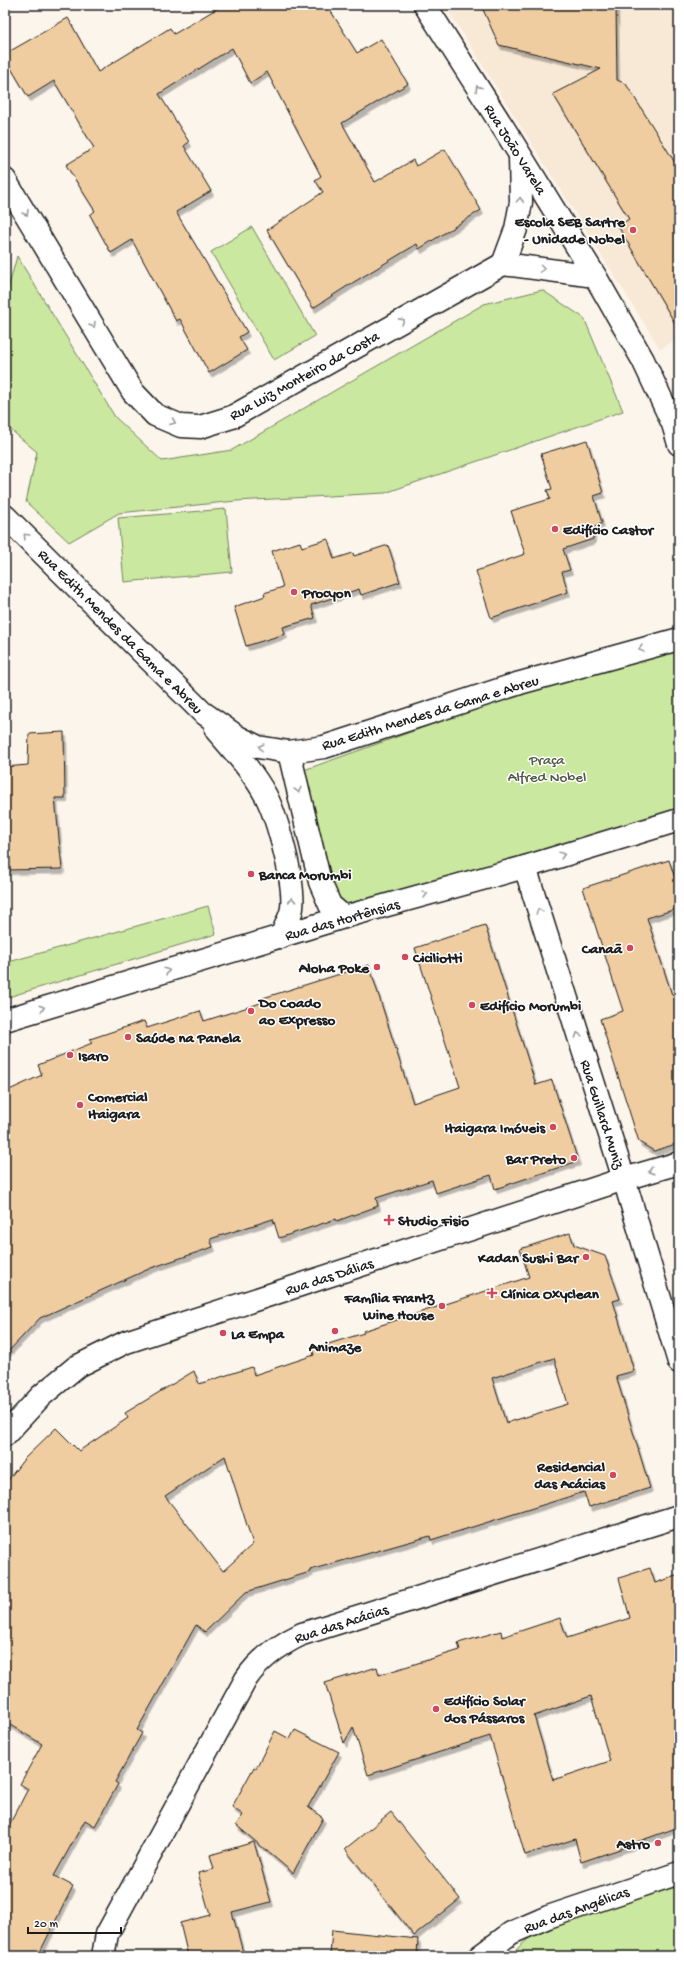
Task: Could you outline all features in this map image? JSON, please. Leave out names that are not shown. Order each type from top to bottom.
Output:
[{"type":"street","name":"Rua João Varela","points":[[425,5],[595,276],[643,360],[673,424],[679,444]]},
{"type":"street","points":[[520,155],[521,202],[516,229],[503,264],[595,276]]},
{"type":"street","name":"Rua Luiz Monteiro da Costa","points":[[5,180],[133,392],[155,415],[180,426],[200,426],[232,417],[503,264]]},
{"type":"street","name":"Rua Edith Mendes da Gama e Abreu","points":[[5,516],[202,712],[238,737],[258,747],[289,752],[324,747],[520,683],[679,639]]},
{"type":"street","points":[[202,712],[248,767],[266,797],[271,809],[290,874],[292,909],[281,937]]},
{"type":"street","points":[[289,752],[320,882],[330,905],[344,917]]},
{"type":"street","name":"Rua das Hortênsias","points":[[5,1020],[344,917],[525,867],[679,820]]},
{"type":"street","name":"Rua Guillard Muniz","points":[[525,867],[624,1179],[679,1362]]},
{"type":"street","name":"Rua das Dálias","points":[[5,1435],[41,1396],[76,1367],[126,1342],[679,1162]]},
{"type":"street","name":"Rua das Acácias","points":[[103,1956],[107,1934],[246,1679],[255,1666],[267,1654],[289,1640],[302,1634],[679,1516]]},
{"type":"street","name":"Rua das Angélicas","points":[[480,1956],[511,1933],[548,1917],[679,1873]]},
{"type":"shaded area","name":"Escola SEB Sartre - Unidade Nobel","points":[[445,5],[679,5],[679,338],[660,349]]},
{"type":"green space","points":[[252,227],[315,336],[274,360],[211,252]]},
{"type":"green space","points":[[17,256],[115,417],[162,461],[232,450],[484,304],[542,290],[584,318],[623,411],[385,493],[236,501],[119,513],[69,542],[26,502],[37,452],[5,425],[5,300]]},
{"type":"green space","points":[[226,509],[232,572],[124,582],[118,518]]},
{"type":"green space","name":"Praça Alfred Nobel","points":[[679,648],[679,808],[362,909],[337,902],[304,770],[523,692]]},
{"type":"green space","points":[[208,906],[216,934],[5,998],[5,963]]},
{"type":"green space","points":[[679,1886],[679,1956],[509,1956],[537,1931]]},
{"type":"building","points":[[223,5],[327,5],[357,53],[381,39],[408,84],[342,123],[375,182],[413,160],[416,166],[445,149],[481,210],[419,249],[417,244],[313,308],[267,230],[323,192],[315,180],[321,176],[267,72],[250,83],[232,48],[159,94],[189,142],[184,146],[211,191],[176,212],[247,332],[239,337],[247,350],[209,373],[180,319],[176,321],[132,240],[111,253],[90,215],[95,211],[66,165],[94,148],[54,81],[28,97],[5,58],[5,54],[68,18],[98,72],[170,28],[174,34]]},
{"type":"building","points":[[481,5],[616,5],[617,80],[626,84],[679,169],[679,330],[618,226],[629,219],[553,94],[601,69],[499,45]]},
{"type":"building","name":"Edifício Castor","points":[[587,440],[603,493],[594,496],[602,523],[593,528],[593,539],[563,549],[570,570],[562,572],[568,592],[491,618],[476,571],[525,554],[511,511],[550,499],[547,490],[552,489],[541,454]]},
{"type":"building","name":"Procyon","points":[[328,539],[334,559],[353,553],[354,556],[388,545],[400,582],[361,595],[359,589],[311,605],[315,618],[283,627],[285,634],[246,646],[234,607],[265,596],[264,593],[283,587],[272,551],[300,542],[302,547]]},
{"type":"building","points":[[64,732],[65,798],[55,798],[62,869],[5,870],[5,767],[28,765],[29,734]]},
{"type":"building","points":[[669,860],[679,890],[679,908],[647,918],[672,995],[679,993],[679,1143],[654,1151],[639,1142],[600,1019],[623,1011],[583,888]]},
{"type":"building","points":[[485,925],[536,1085],[552,1080],[578,1161],[495,1189],[491,1175],[436,1193],[432,1180],[376,1198],[378,1206],[337,1221],[336,1219],[279,1238],[273,1219],[210,1239],[213,1247],[151,1268],[40,1318],[5,1355],[5,1092],[42,1075],[38,1065],[92,1043],[90,1039],[144,1021],[147,1028],[200,1011],[204,1021],[264,1002],[263,998],[369,965],[413,1103],[460,1087],[415,948]]},
{"type":"building","points":[[570,1233],[574,1245],[605,1256],[620,1299],[613,1301],[634,1371],[616,1376],[650,1488],[589,1507],[584,1492],[431,1540],[430,1536],[310,1570],[310,1572],[246,1592],[205,1632],[196,1625],[137,1730],[142,1733],[115,1782],[118,1784],[95,1826],[85,1820],[54,1876],[73,1886],[38,1956],[5,1956],[5,1833],[28,1789],[20,1784],[42,1744],[5,1722],[5,1484],[24,1459],[56,1428],[79,1451],[128,1418],[125,1413],[194,1371],[199,1384],[252,1367],[254,1375],[314,1355],[312,1349],[529,1277],[520,1249]],"holes":[[[554,1358],[568,1404],[506,1423],[492,1378]],[[225,1456],[253,1544],[223,1571],[165,1496]]]},
{"type":"building","points":[[650,1568],[655,1583],[679,1575],[679,1827],[581,1862],[575,1839],[525,1855],[490,1736],[368,1775],[353,1727],[344,1743],[325,1683],[377,1667],[379,1675],[460,1650],[458,1643],[501,1631],[502,1637],[560,1618],[567,1638],[630,1618],[619,1578]],"holes":[[[591,1696],[610,1761],[553,1780],[534,1716]]]},
{"type":"building","points":[[295,1730],[339,1752],[308,1807],[323,1818],[293,1873],[236,1825],[243,1815],[232,1807],[254,1767],[256,1768],[275,1731],[290,1739]]},
{"type":"building","points":[[391,1812],[460,1899],[414,1936],[345,1849]]},
{"type":"building","points":[[254,1842],[271,1902],[232,1912],[244,1956],[188,1956],[180,1923],[210,1915],[198,1873],[214,1869],[210,1855]]},
{"type":"building","points":[[332,1930],[418,1939],[417,1956],[330,1956]]},
{"type":"place","name":"Escola SEB Sartre - Unidade Nobel","points":[[633,230]]},
{"type":"place","name":"Edifício Castor","points":[[555,529]]},
{"type":"place","name":"Procyon","points":[[294,592]]},
{"type":"place","name":"Banca Morumbi","points":[[251,874]]},
{"type":"place","name":"Canaã","points":[[630,948]]},
{"type":"place","name":"Ciciliotti","points":[[405,957]]},
{"type":"place","name":"Aloha Poke","points":[[377,967]]},
{"type":"place","name":"Edifício Morumbi","points":[[472,1005]]},
{"type":"place","name":"Do Coado ao Expresso","points":[[251,1011]]},
{"type":"place","name":"Saúde na Panela","points":[[128,1037]]},
{"type":"place","name":"Isaro","points":[[70,1055]]},
{"type":"place","name":"Comercial Itaigara","points":[[80,1105]]},
{"type":"place","name":"Itaigara Imóveis","points":[[553,1127]]},
{"type":"place","name":"Bar Preto","points":[[574,1158]]},
{"type":"place","name":"Studio Fisio","points":[[389,1220]]},
{"type":"place","name":"Kadan Sushi Bar","points":[[586,1257]]},
{"type":"place","name":"Clínica Oxyclean","points":[[492,1293]]},
{"type":"place","name":"Família Frantz Wine House","points":[[442,1306]]},
{"type":"place","name":"Animaze","points":[[335,1331]]},
{"type":"place","name":"La Empa","points":[[223,1333]]},
{"type":"place","name":"Residencial das Acácias","points":[[613,1475]]},
{"type":"place","name":"Edifício Solar dos Pássaros","points":[[436,1709]]},
{"type":"place","name":"Astro","points":[[658,1843]]}]
